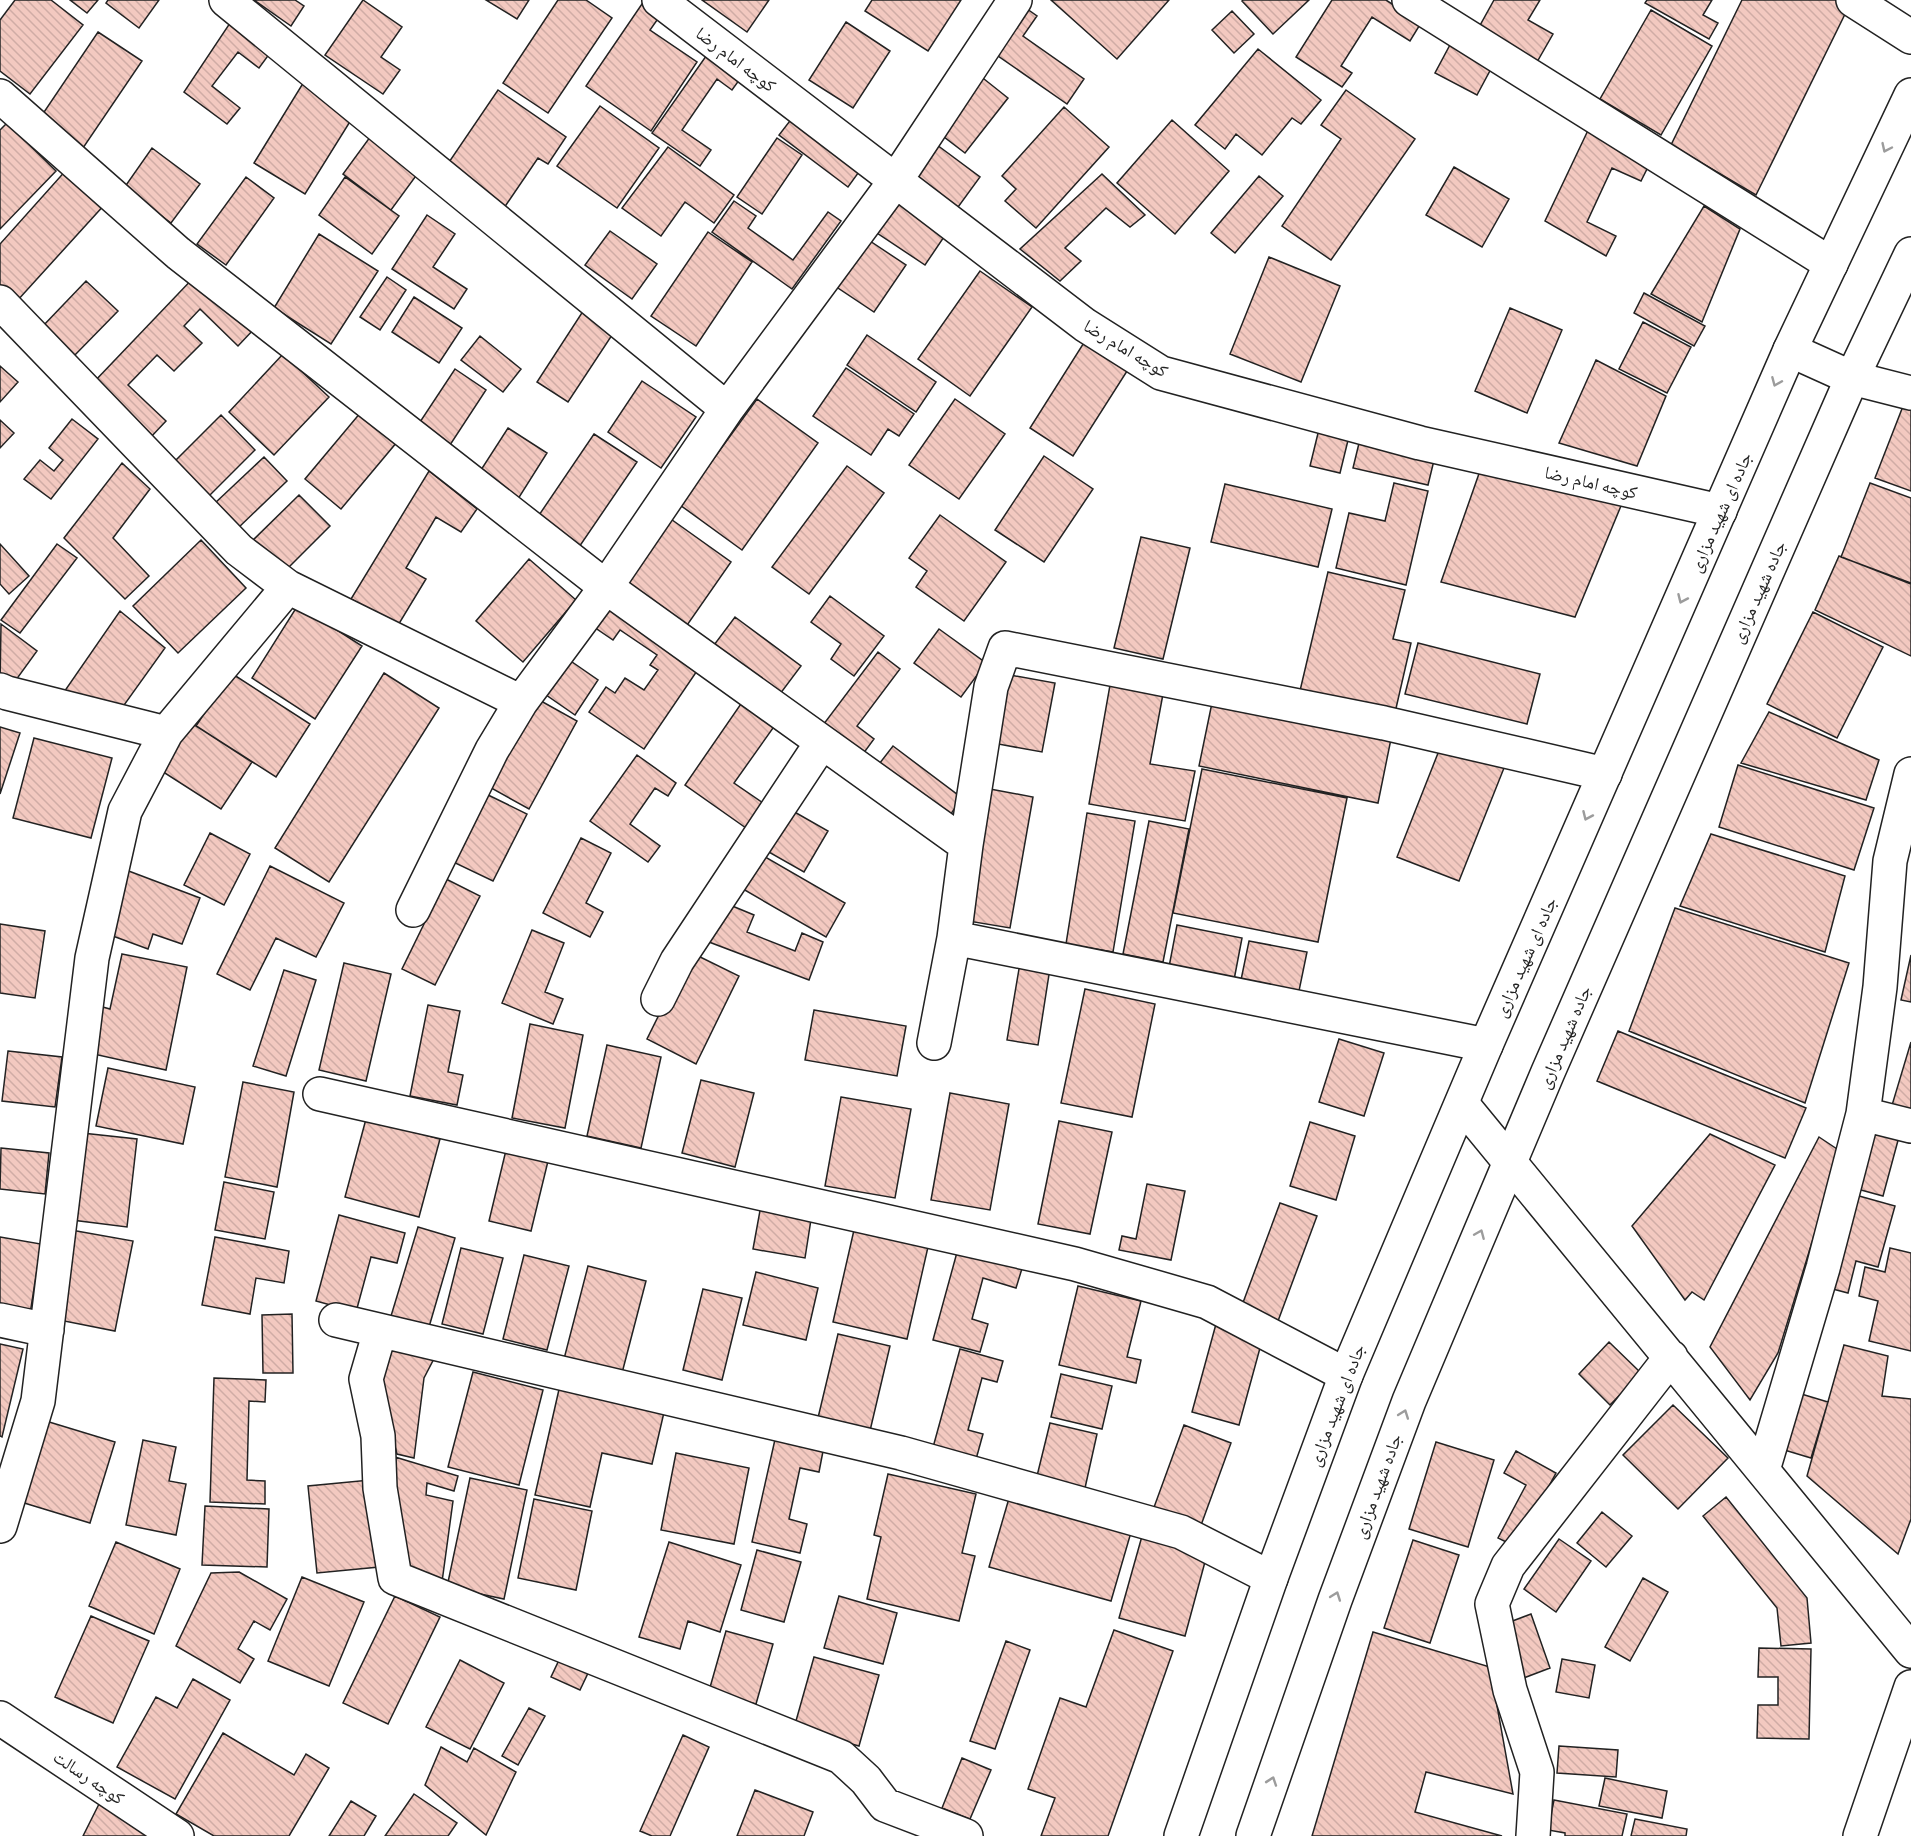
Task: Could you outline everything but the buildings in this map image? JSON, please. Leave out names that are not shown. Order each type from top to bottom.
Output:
[{"type":"street","points":[[226,0],[727,409]]},
{"type":"street","points":[[412,910],[492,750],[521,702],[606,586],[727,409],[896,180],[1015,0]]},
{"type":"street","points":[[1409,0],[1832,264]]},
{"type":"street","points":[[1853,0],[1911,37]]},
{"type":"street","name":"کوچه امام رضا","points":[[674,4],[896,180],[1085,324],[1161,373],[1420,443],[1720,512]]},
{"type":"street","name":"جاده ای شهید مزاری","points":[[1181,1836],[1271,1578],[1346,1375],[1486,1046],[1790,350],[1911,95]]},
{"type":"street","points":[[0,96],[178,253],[606,586],[966,844]]},
{"type":"street","name":"جاده شهید مزاری","points":[[1253,1836],[1335,1600],[1408,1401],[1852,378],[1911,254]]},
{"type":"street","points":[[0,302],[239,550],[288,587],[521,702]]},
{"type":"street","points":[[1790,350],[1852,378],[1911,393]]},
{"type":"street","points":[[0,1526],[38,1401],[92,958],[125,812],[166,733],[288,587]]},
{"type":"street","points":[[933,1043],[954,938],[966,844],[991,687],[1005,648],[1384,723],[1605,774]]},
{"type":"street","points":[[0,690],[166,733]]},
{"type":"street","points":[[658,999],[677,961],[822,742]]},
{"type":"street","points":[[1763,1470],[1823,1269],[1863,1114],[1880,987],[1901,864],[1911,774]]},
{"type":"street","points":[[954,938],[1486,1046]]},
{"type":"street","points":[[320,1094],[1075,1264],[1207,1302],[1346,1375]]},
{"type":"street","points":[[1462,1104],[1911,1651]]},
{"type":"street","points":[[1863,1114],[1911,1126]]},
{"type":"street","points":[[0,1320],[48,1330]]},
{"type":"street","points":[[336,1320],[902,1453],[1181,1532],[1271,1578]]},
{"type":"street","points":[[380,1331],[366,1379],[378,1436],[380,1488],[395,1578],[842,1757],[866,1780],[885,1805],[966,1836]]},
{"type":"street","points":[[1533,1836],[1537,1772],[1510,1690],[1492,1604],[1508,1566],[1671,1357]]},
{"type":"street","points":[[1860,1836],[1911,1687]]},
{"type":"street","name":"کوچه رسالت","points":[[0,1718],[177,1836]]}]
